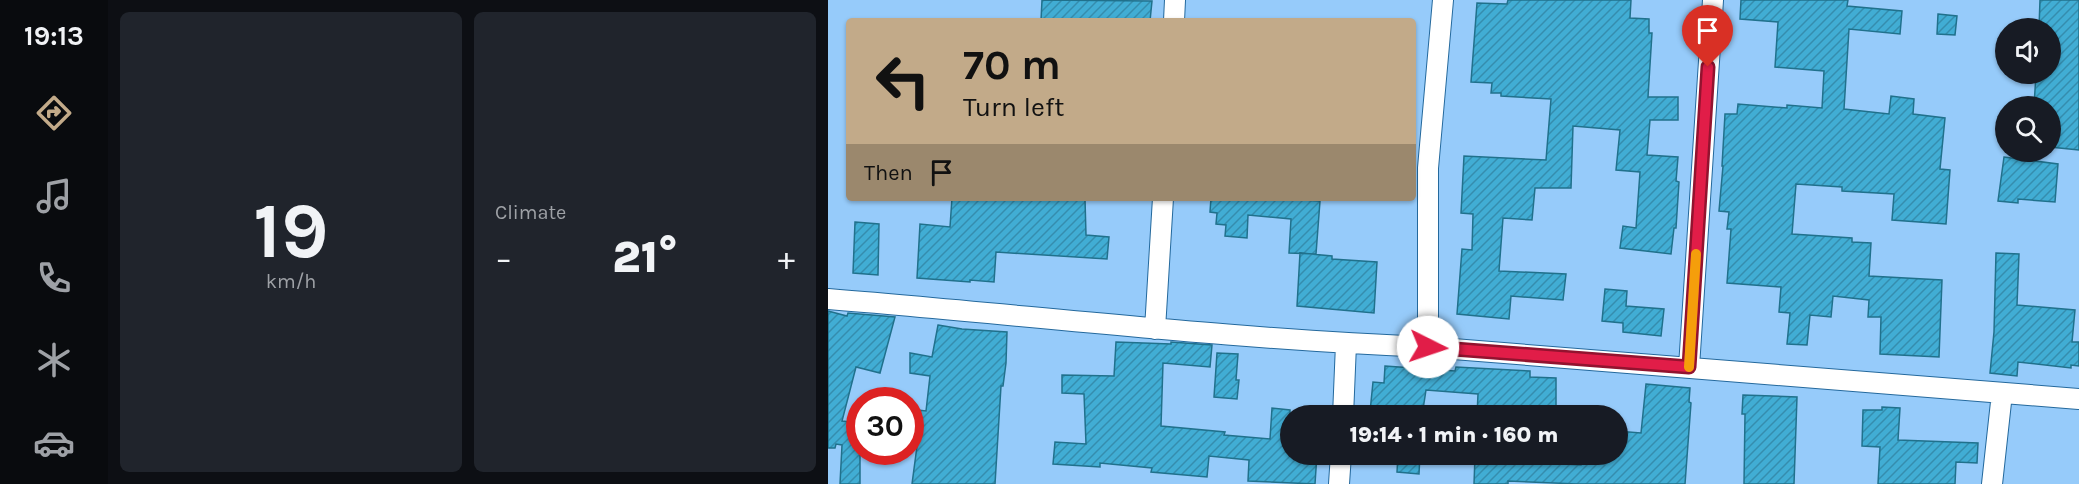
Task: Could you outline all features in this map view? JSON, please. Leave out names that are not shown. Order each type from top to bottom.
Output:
[{"type":"street","points":[[1174,18],[1175,0]]},
{"type":"street","points":[[1428,347],[1428,168],[1443,0]]},
{"type":"street","points":[[1689,367],[1713,0]]},
{"type":"street","points":[[1155,329],[1163,201]]},
{"type":"street","points":[[828,298],[1155,329],[1346,344],[1428,347],[2079,399]]},
{"type":"street","points":[[1343,405],[1346,344]]},
{"type":"street","points":[[1992,484],[2002,393]]},
{"type":"street","points":[[1339,484],[1340,465]]},
{"type":"building","points":[[1042,0],[1152,1],[1150,18],[1041,18]]},
{"type":"building","points":[[1508,0],[1631,0],[1630,18],[1649,19],[1649,33],[1652,33],[1648,97],[1678,97],[1678,120],[1650,120],[1647,155],[1678,157],[1676,181],[1679,182],[1676,228],[1674,228],[1671,254],[1620,248],[1623,226],[1636,228],[1640,172],[1616,170],[1620,130],[1573,126],[1571,188],[1535,188],[1532,220],[1503,218],[1499,271],[1566,274],[1563,300],[1511,296],[1509,319],[1457,314],[1462,249],[1472,250],[1473,214],[1461,213],[1464,156],[1546,160],[1551,99],[1501,96],[1501,93],[1491,93],[1492,83],[1471,82],[1477,3],[1507,4]]},
{"type":"building","points":[[1741,0],[1848,0],[1847,6],[1902,11],[1900,34],[1849,29],[1844,109],[1889,114],[1891,96],[1914,99],[1913,114],[1945,118],[1940,169],[1950,170],[1946,224],[1892,220],[1894,194],[1842,191],[1842,187],[1796,184],[1792,234],[1852,238],[1852,242],[1871,243],[1869,276],[1942,280],[1939,357],[1880,354],[1881,317],[1868,317],[1869,300],[1833,296],[1831,317],[1810,315],[1807,345],[1787,344],[1790,313],[1779,312],[1781,287],[1727,283],[1731,229],[1727,229],[1729,212],[1719,211],[1725,114],[1737,114],[1738,104],[1822,108],[1824,71],[1775,67],[1778,22],[1740,19]]},
{"type":"building","points":[[2040,0],[2079,0],[2079,150],[2061,148],[2061,96],[2035,96],[2035,84],[2061,84],[2061,18],[2039,18]]},
{"type":"building","points":[[1938,14],[1957,16],[1955,35],[1937,34]]},
{"type":"building","points":[[2003,162],[2058,164],[2055,202],[2018,199],[2018,203],[1998,201]]},
{"type":"building","points":[[952,201],[1085,201],[1086,235],[1109,237],[1107,259],[996,252],[994,282],[917,278],[920,224],[950,227]]},
{"type":"building","points":[[1211,201],[1320,201],[1316,254],[1289,253],[1291,219],[1248,215],[1247,238],[1225,236],[1226,225],[1216,224],[1217,213],[1210,212]]},
{"type":"building","points":[[855,222],[879,224],[878,275],[853,273]]},
{"type":"building","points":[[1300,253],[1332,256],[1332,259],[1377,262],[1374,313],[1297,306]]},
{"type":"building","points":[[1996,253],[2019,254],[2017,305],[2075,310],[2072,342],[2079,342],[2079,366],[2071,365],[2071,368],[2018,362],[2017,376],[1990,373],[1994,332]]},
{"type":"building","points":[[1605,289],[1627,291],[1626,306],[1664,309],[1661,336],[1623,332],[1623,323],[1602,321]]},
{"type":"building","points":[[828,311],[847,316],[848,313],[895,317],[880,373],[856,367],[851,387],[846,387],[846,406],[842,421],[846,421],[846,465],[860,465],[860,484],[840,484],[842,445],[836,444],[835,448],[828,448]]},
{"type":"building","points":[[938,325],[1007,332],[995,484],[912,484],[915,465],[924,465],[924,411],[926,411],[930,376],[910,373],[910,353],[932,357]]},
{"type":"building","points":[[1116,342],[1212,345],[1210,367],[1163,363],[1161,426],[1270,439],[1272,408],[1280,409],[1280,465],[1316,465],[1315,484],[1248,481],[1249,460],[1209,456],[1207,477],[1151,472],[1152,468],[1100,463],[1100,467],[1053,464],[1055,442],[1086,444],[1084,394],[1062,393],[1062,375],[1114,376]]},
{"type":"building","points":[[1217,353],[1238,354],[1237,399],[1214,397]]},
{"type":"building","points":[[1385,366],[1455,371],[1456,367],[1530,371],[1530,377],[1556,378],[1556,405],[1478,405],[1478,394],[1426,390],[1424,405],[1371,405],[1373,382],[1384,383]]},
{"type":"building","points":[[1646,384],[1690,388],[1685,484],[1577,484],[1508,481],[1508,484],[1474,484],[1475,465],[1628,465],[1628,432],[1641,433]]},
{"type":"building","points":[[1743,395],[1797,397],[1794,484],[1744,484]]},
{"type":"building","points":[[1882,407],[1900,408],[1898,440],[1978,443],[1977,463],[1956,462],[1955,484],[1878,484],[1880,447],[1862,446],[1863,410],[1882,410]]},
{"type":"building","points":[[1397,465],[1419,465],[1419,474],[1397,472]]},
{"type":"slow traffic","points":[[1689,367],[1696,254]]},
{"type":"route","points":[[1428,347],[1689,367],[1708,67]]}]
